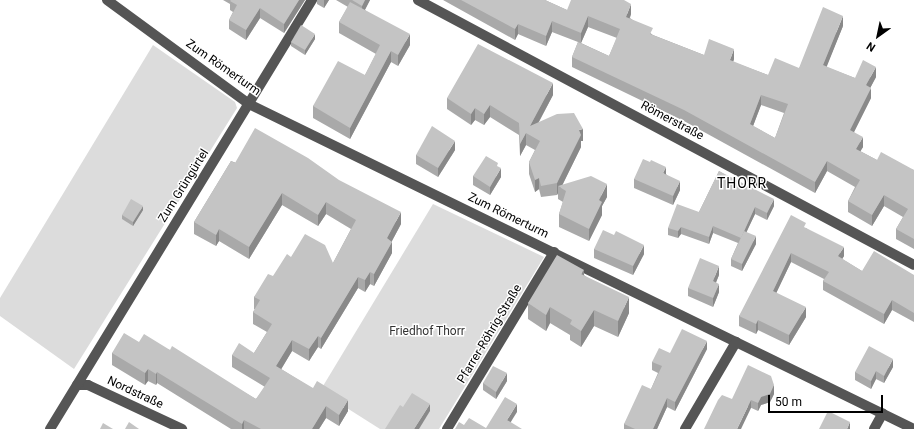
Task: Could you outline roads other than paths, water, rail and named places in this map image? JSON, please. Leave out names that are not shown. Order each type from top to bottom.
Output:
[{"type":"street","name":"Zum Römerturm","points":[[107,0],[250,104],[914,429]]},
{"type":"street","name":"Zum Grüngürtel","points":[[50,429],[250,104],[312,0]]},
{"type":"street","name":"Römerstraße","points":[[418,0],[914,265]]},
{"type":"street","name":"Pfarrer-Röhrig-Straße","points":[[447,429],[554,252]]},
{"type":"street","points":[[685,429],[736,342]]},
{"type":"street","name":"Nordstraße","points":[[77,384],[88,385],[182,429]]},
{"type":"street","points":[[874,429],[883,413]]},
{"type":"district","name":"THORR","points":[[742,183]]},
{"type":"park label","name":"Friedhof Thorr","points":[[427,332]]}]
